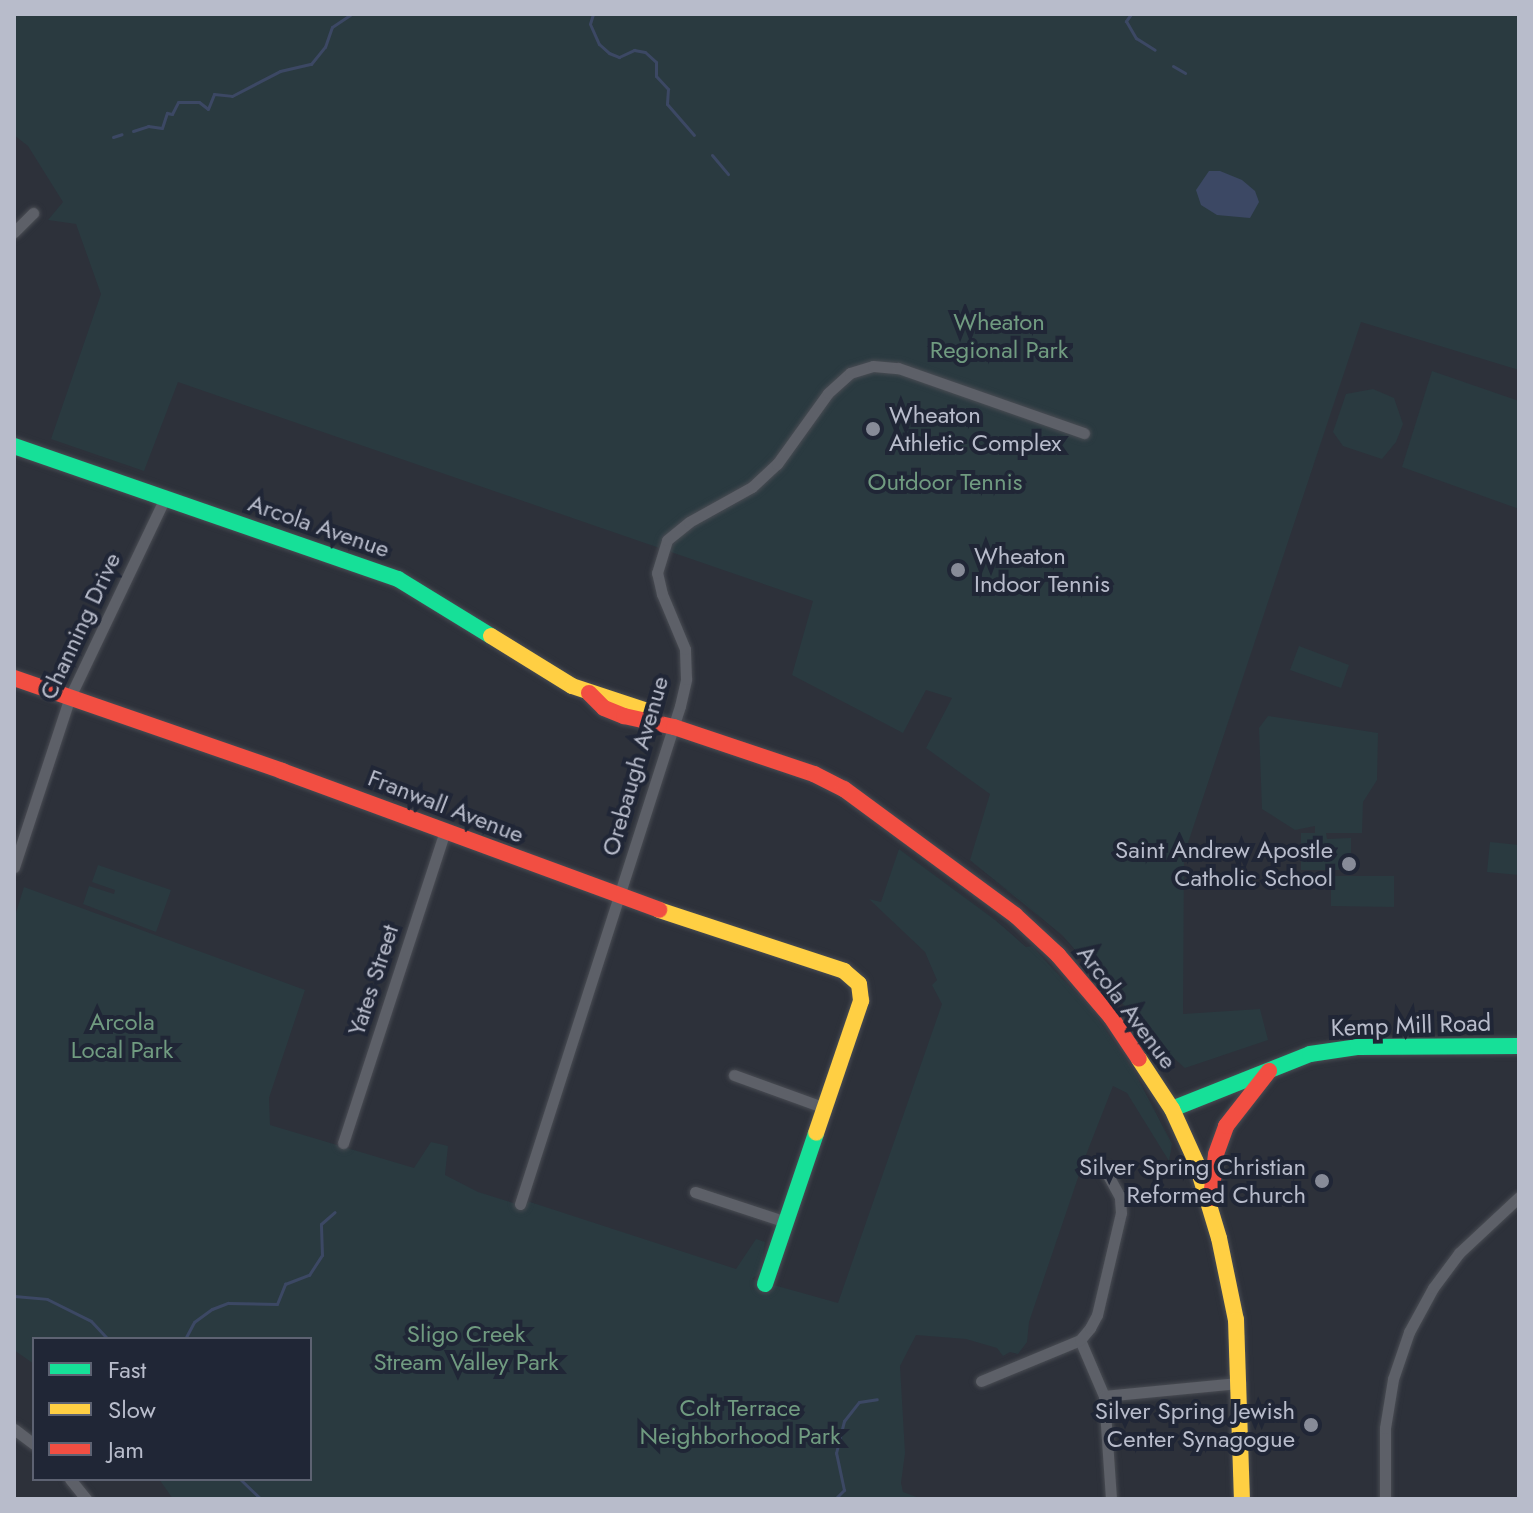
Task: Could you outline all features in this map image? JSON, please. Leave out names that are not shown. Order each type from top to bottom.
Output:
[{"type":"street","points":[[16,225],[33,213]]},
{"type":"street","name":"Orebaugh Avenue","points":[[520,1204],[674,727],[686,679],[685,649],[662,594],[657,573],[667,540],[689,522],[752,487],[777,464],[828,393],[850,373],[873,366],[898,368],[1084,433]]},
{"type":"street","name":"Arcola Avenue","points":[[14,446],[398,579],[589,693],[647,711],[654,720],[814,774],[844,789],[977,885],[1058,955],[1111,1017],[1172,1109],[1196,1162],[1210,1207],[1236,1320],[1242,1499]]},
{"type":"street","name":"Channing Drive","points":[[14,867],[19,834],[70,697],[165,498]]},
{"type":"street","name":"Franwall Avenue","points":[[14,678],[445,831],[619,897],[844,971],[859,984],[861,1001],[825,1108]]},
{"type":"street","name":"Yates Street","points":[[343,1143],[445,831]]},
{"type":"street","name":"Kemp Mill Road","points":[[1172,1109],[1310,1054],[1358,1047],[1519,1046]]},
{"type":"street","points":[[1210,1207],[1216,1154],[1226,1126],[1273,1067]]},
{"type":"street","points":[[734,1075],[825,1108],[765,1284]]},
{"type":"street","points":[[981,1381],[1080,1340],[1097,1315],[1121,1213],[1120,1197],[1105,1170]]},
{"type":"street","points":[[695,1192],[786,1222]]},
{"type":"street","points":[[1385,1499],[1385,1428],[1393,1379],[1409,1332],[1433,1288],[1459,1253],[1519,1197]]},
{"type":"street","points":[[1080,1340],[1104,1396],[1111,1499]]},
{"type":"street","points":[[1104,1396],[1240,1383]]},
{"type":"street","points":[[14,1429],[32,1442]]},
{"type":"street","points":[[72,1481],[86,1499]]},
{"type":"green space","name":"Wheaton Regional Park","points":[[14,14],[1519,14],[1519,370],[1361,322],[1184,855],[1183,1014],[1260,1009],[1268,1040],[1185,1068],[1160,1046],[1062,935],[970,860],[990,794],[926,748],[952,698],[926,690],[903,733],[792,675],[813,601],[178,382],[144,471],[51,439],[101,294],[76,224],[48,220],[63,202],[28,146],[14,135]]},
{"type":"green space","points":[[1432,371],[1519,401],[1519,509],[1402,467]]},
{"type":"green space","points":[[1373,389],[1394,398],[1403,424],[1396,442],[1382,459],[1343,446],[1333,432],[1346,394]]},
{"type":"green space","points":[[1299,646],[1349,665],[1341,688],[1290,670]]},
{"type":"green space","points":[[1268,716],[1378,733],[1377,780],[1363,802],[1362,833],[1326,833],[1327,839],[1351,838],[1351,870],[1301,870],[1301,833],[1315,833],[1315,826],[1295,830],[1262,809],[1259,728]]},
{"type":"green space","points":[[1490,842],[1519,845],[1519,875],[1487,872]]},
{"type":"green space","points":[[899,849],[994,919],[1026,947],[1032,946],[1093,1012],[1135,1073],[1172,1144],[1169,1161],[1127,1093],[1113,1086],[1084,1160],[1029,1322],[1027,1342],[1018,1354],[1010,1352],[1003,1356],[997,1348],[966,1339],[916,1335],[900,1366],[905,1453],[901,1483],[903,1492],[922,1499],[173,1499],[160,1481],[312,1481],[312,1337],[32,1337],[32,1363],[14,1350],[14,919],[24,887],[305,990],[269,1098],[270,1125],[414,1168],[431,1142],[448,1146],[445,1175],[478,1192],[516,1204],[530,1202],[736,1269],[756,1239],[765,1242],[760,1273],[752,1279],[838,1303],[942,1004],[932,985],[937,980],[925,952],[869,899],[881,902]]},
{"type":"green space","points":[[98,865],[171,890],[156,932],[83,904],[89,886],[114,894],[115,890],[92,882]]},
{"type":"green space","points":[[1331,876],[1394,876],[1394,907],[1331,906]]},
{"type":"water","points":[[1209,171],[1220,171],[1242,180],[1255,191],[1259,202],[1250,218],[1217,215],[1201,205],[1196,190]]},
{"type":"waterway","points":[[133,131],[148,126],[162,128],[167,113],[172,114],[178,102],[199,102],[208,109],[214,94],[232,96],[280,71],[311,64],[325,47],[332,27],[351,14]]},
{"type":"waterway","points":[[593,14],[590,24],[599,44],[609,53],[619,57],[634,50],[645,52],[656,62],[656,76],[668,89],[667,104],[694,135]]},
{"type":"waterway","points":[[1131,14],[1126,21],[1136,38],[1155,50]]},
{"type":"waterway","points":[[1173,66],[1185,73]]},
{"type":"waterway","points":[[113,137],[122,134]]},
{"type":"waterway","points":[[712,155],[728,174]]},
{"type":"waterway","points":[[186,1337],[194,1322],[212,1309],[228,1303],[277,1304],[285,1284],[309,1275],[322,1255],[321,1224],[335,1212]]},
{"type":"waterway","points":[[14,1296],[47,1299],[91,1321],[106,1337]]},
{"type":"waterway","points":[[835,1499],[844,1490],[836,1453],[844,1421],[859,1402],[877,1399]]},
{"type":"waterway","points":[[242,1481],[261,1499]]},
{"type":"traffic: fast","points":[[14,446],[398,579],[491,636]]},
{"type":"traffic: fast","points":[[1172,1109],[1310,1054],[1358,1047],[1519,1046]]},
{"type":"traffic: fast","points":[[765,1284],[816,1133]]},
{"type":"traffic: slow","points":[[491,636],[572,686],[647,711],[654,720]]},
{"type":"traffic: slow","points":[[659,910],[844,971],[859,984],[861,1001],[816,1133]]},
{"type":"traffic: slow","points":[[1139,1059],[1172,1109],[1196,1162],[1219,1238],[1236,1320],[1242,1499]]},
{"type":"traffic: jam","points":[[14,678],[282,771],[659,910]]},
{"type":"traffic: jam","points":[[589,693],[604,708],[624,716],[674,727],[814,774],[844,789],[1015,915],[1058,955],[1111,1017],[1139,1059]]},
{"type":"traffic: jam","points":[[1211,1198],[1216,1154],[1226,1126],[1269,1071]]},
{"type":"place","name":"Wheaton Athletic Complex","points":[[873,429]]},
{"type":"place","name":"Wheaton Indoor Tennis","points":[[958,570]]},
{"type":"place","name":"Saint Andrew Apostle Catholic School","points":[[1349,864]]},
{"type":"place","name":"Silver Spring Christian Reformed Church","points":[[1322,1181]]},
{"type":"place","name":"Silver Spring Jewish Center Synagogue","points":[[1311,1425]]},
{"type":"park label","name":"Outdoor Tennis","points":[[945,482]]},
{"type":"park label","name":"Arcola Local Park","points":[[122,1036]]},
{"type":"park label","name":"Sligo Creek Stream Valley Park","points":[[466,1348]]},
{"type":"park label","name":"Colt Terrace Neighborhood Park","points":[[740,1422]]}]
